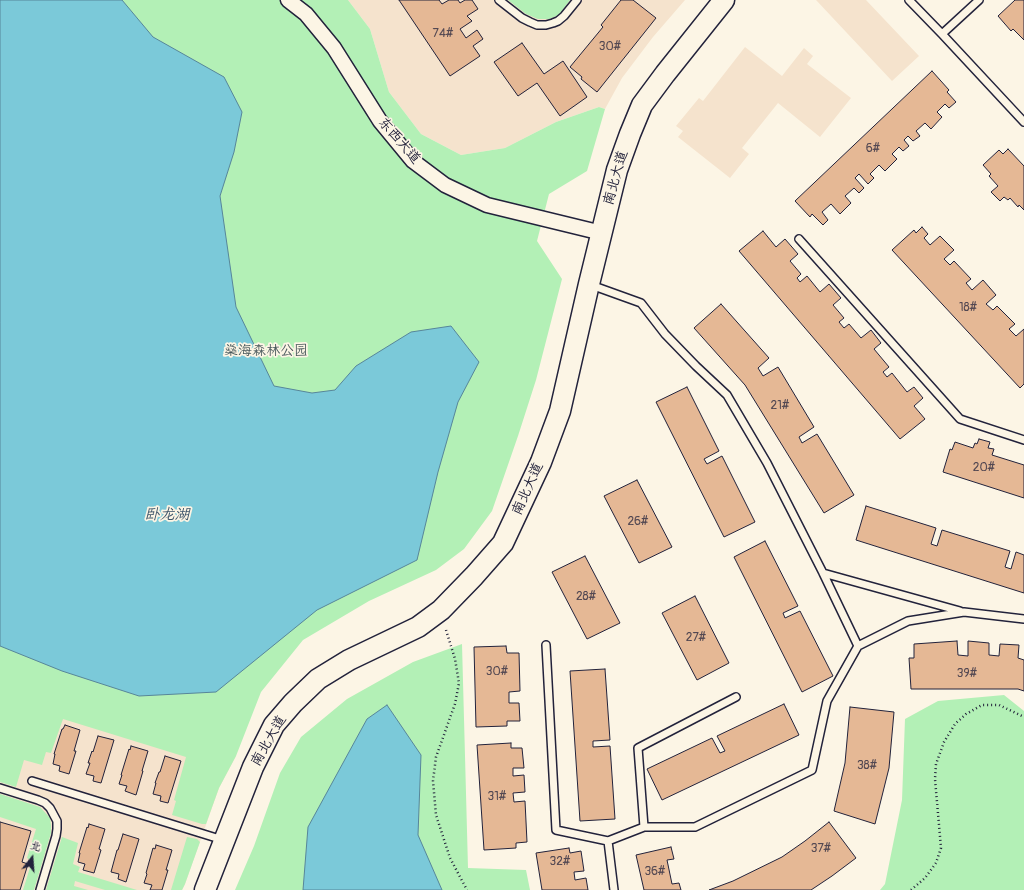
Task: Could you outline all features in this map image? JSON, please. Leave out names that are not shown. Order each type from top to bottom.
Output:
[{"type":"street","name":"东西大道","points":[[288,0],[306,14],[334,48],[380,121],[413,161],[446,185],[487,205],[602,233]]},
{"type":"street","name":"南北大道","points":[[205,890],[253,767],[274,726],[293,703],[318,680],[349,660],[418,627],[441,610],[503,543],[541,462],[560,411],[617,170],[630,134],[642,105],[724,0]]},
{"type":"lane","points":[[499,0],[522,18],[537,25],[546,25],[558,20],[564,16],[577,0]]},
{"type":"lane","points":[[909,0],[1024,122]]},
{"type":"lane","points":[[942,34],[979,0]]},
{"type":"lane","points":[[799,239],[960,419],[1024,440]]},
{"type":"lane","points":[[589,284],[641,303],[665,334],[727,395],[767,463],[858,646]]},
{"type":"lane","points":[[823,573],[964,612],[1024,620]]},
{"type":"lane","points":[[546,645],[556,830],[608,841],[644,828],[695,827],[812,770],[827,701],[858,646],[908,621],[964,612]]},
{"type":"lane","points":[[644,828],[638,748],[736,697]]},
{"type":"lane","points":[[32,781],[224,840]]},
{"type":"lane","points":[[0,788],[44,803],[50,808],[57,821],[56,836],[40,890]]},
{"type":"lane","points":[[608,841],[614,890]]},
{"type":"path","points":[[441,610],[455,659],[459,683],[455,704],[436,757],[433,781],[436,815],[450,858],[467,890]]},
{"type":"path","points":[[911,890],[925,878],[936,864],[941,848],[935,780],[936,764],[944,742],[955,724],[966,714],[982,705],[999,705],[1024,717]]},
{"type":"shaded area","points":[[348,0],[685,0],[653,37],[622,78],[605,109],[599,107],[556,122],[505,148],[461,155],[421,134],[389,92],[370,29]]},
{"type":"shaded area","points":[[816,0],[866,0],[919,56],[892,81]]},
{"type":"shaded area","points":[[745,47],[782,76],[804,48],[813,56],[807,64],[851,98],[820,137],[778,103],[742,148],[749,154],[730,178],[678,137],[683,131],[676,126],[699,98],[703,101]]},
{"type":"shaded area","points":[[0,655],[236,756],[219,788],[182,890],[0,890]]},
{"type":"green space","name":"卧龙湖","points":[[0,0],[348,0],[370,29],[389,92],[421,134],[461,155],[505,148],[556,122],[599,107],[605,109],[587,171],[549,194],[537,241],[562,279],[536,380],[492,511],[464,549],[436,570],[369,601],[303,640],[261,692],[236,756],[219,788],[206,824],[172,815],[176,801],[174,800],[186,757],[63,719],[51,753],[46,752],[42,765],[24,760],[16,787],[0,782]]},
{"type":"green space","points":[[508,0],[570,0],[559,15],[549,19],[538,19],[526,14]]},
{"type":"green space","points":[[462,644],[468,868],[526,870],[530,890],[235,890],[254,846],[280,773],[301,737],[347,699],[413,662]]},
{"type":"green space","points":[[1004,695],[1024,711],[1024,890],[880,890],[885,884],[902,800],[905,719],[938,701]]},
{"type":"green space","points":[[0,794],[40,807],[50,818],[51,833],[34,890],[23,890],[32,861],[27,858],[36,829],[0,817]]},
{"type":"green space","points":[[62,837],[78,843],[73,864],[80,867],[78,872],[137,890],[105,890],[75,881],[74,886],[88,890],[46,890]]},
{"type":"green space","points":[[187,837],[197,839],[200,842],[182,890],[171,890]]},
{"type":"water","name":"卧龙湖","points":[[0,0],[122,0],[153,37],[224,77],[242,112],[234,152],[220,196],[236,307],[274,386],[312,393],[335,390],[356,366],[411,332],[451,326],[479,362],[458,402],[438,472],[417,560],[317,610],[216,692],[139,696],[62,671],[0,646]]},
{"type":"water","points":[[387,705],[421,755],[418,835],[442,890],[303,890],[308,827],[367,719]]},
{"type":"building","points":[[399,0],[439,0],[442,4],[449,0],[458,0],[460,3],[465,0],[472,0],[478,9],[467,16],[472,21],[460,29],[466,38],[477,30],[483,39],[473,46],[480,56],[450,76]]},
{"type":"building","points":[[621,0],[633,0],[656,18],[597,92],[581,79],[582,77],[570,67],[603,27],[601,25]]},
{"type":"building","points":[[1015,0],[1024,0],[1024,40],[1013,29],[1011,31],[998,16]]},
{"type":"building","points":[[522,43],[544,74],[563,61],[587,97],[560,116],[537,83],[518,96],[494,62]]},
{"type":"building","points":[[932,71],[949,90],[947,92],[956,102],[949,108],[945,104],[937,112],[942,117],[931,129],[925,123],[916,131],[920,136],[913,141],[908,136],[904,140],[909,146],[903,151],[899,147],[892,154],[897,159],[885,171],[879,165],[870,174],[874,178],[868,184],[859,174],[855,178],[864,188],[859,193],[854,188],[845,196],[851,203],[840,214],[831,204],[822,212],[828,220],[823,225],[812,214],[810,217],[795,201]]},
{"type":"building","points":[[1008,149],[1024,166],[1024,210],[1019,205],[1018,207],[1010,198],[1008,200],[1004,197],[1000,201],[991,192],[998,186],[989,176],[991,174],[983,165],[999,150],[1003,154]]},
{"type":"building","points":[[922,227],[928,234],[924,238],[930,245],[940,236],[954,250],[944,259],[950,265],[954,261],[971,279],[966,283],[972,290],[983,280],[996,295],[986,304],[993,310],[997,306],[1015,324],[1009,329],[1016,336],[1024,329],[1024,384],[1020,388],[892,250],[914,230],[916,233]]},
{"type":"building","points":[[763,231],[776,247],[785,239],[798,254],[790,261],[801,274],[797,278],[800,282],[807,276],[820,292],[829,284],[841,298],[833,305],[844,318],[839,322],[844,328],[849,324],[861,338],[871,330],[881,343],[874,349],[889,367],[883,372],[887,377],[892,373],[907,392],[914,387],[923,398],[914,406],[925,419],[900,439],[739,251]]},
{"type":"building","points":[[721,304],[769,358],[758,368],[763,376],[778,367],[814,427],[799,437],[802,443],[817,434],[854,495],[824,513],[745,385],[694,328]]},
{"type":"building","points":[[687,387],[719,451],[704,459],[707,464],[722,456],[755,522],[724,537],[656,402]]},
{"type":"building","points":[[979,439],[990,442],[988,448],[994,449],[992,455],[1024,465],[1024,498],[943,472],[950,449],[952,450],[955,442],[973,448]]},
{"type":"building","points":[[637,480],[672,547],[639,563],[604,496]]},
{"type":"building","points":[[866,506],[936,528],[931,544],[937,546],[942,530],[1010,551],[1005,567],[1011,569],[1016,552],[1024,555],[1024,593],[856,540]]},
{"type":"building","points":[[765,541],[798,606],[783,613],[785,618],[800,611],[833,676],[802,692],[734,557]]},
{"type":"building","points":[[585,556],[620,623],[587,639],[552,572]]},
{"type":"building","points":[[695,596],[729,663],[697,680],[662,613]]},
{"type":"building","points":[[957,641],[958,655],[968,656],[968,641],[989,643],[989,655],[999,656],[1000,644],[1019,645],[1018,658],[1024,660],[1024,691],[1018,689],[911,689],[909,658],[914,658],[914,644]]},
{"type":"building","points":[[506,646],[507,653],[519,653],[520,691],[509,692],[509,703],[519,703],[520,721],[507,721],[507,726],[476,727],[474,647]]},
{"type":"building","points":[[605,669],[610,740],[593,741],[593,747],[610,746],[615,819],[580,821],[570,671]]},
{"type":"building","points":[[784,704],[799,735],[662,800],[647,769],[712,738],[720,753],[725,751],[717,736]]},
{"type":"building","points":[[850,707],[894,712],[889,768],[875,824],[834,811],[845,763]]},
{"type":"building","points":[[65,725],[80,730],[74,751],[76,751],[69,774],[59,771],[60,766],[53,764],[54,754],[62,729]]},
{"type":"building","points":[[98,736],[114,740],[101,783],[93,781],[94,776],[86,774],[90,763],[88,763]]},
{"type":"building","points":[[511,743],[511,748],[522,748],[524,768],[513,768],[513,776],[524,775],[525,792],[513,793],[514,802],[525,801],[527,842],[516,843],[516,848],[484,850],[477,745]]},
{"type":"building","points":[[131,746],[148,751],[136,795],[125,791],[127,786],[119,784]]},
{"type":"building","points":[[165,756],[181,761],[168,803],[160,801],[161,796],[153,794],[155,783]]},
{"type":"building","points":[[0,822],[31,831],[22,862],[28,864],[20,890],[0,890]]},
{"type":"building","points":[[829,822],[856,858],[811,890],[709,890],[733,881],[782,857]]},
{"type":"building","points":[[89,824],[105,829],[99,849],[101,850],[94,873],[83,870],[85,864],[78,862],[79,853]]},
{"type":"building","points":[[123,834],[139,839],[126,882],[118,879],[119,874],[111,872]]},
{"type":"building","points":[[156,845],[172,850],[162,890],[150,890],[152,885],[144,883],[153,848],[155,849]]},
{"type":"building","points":[[671,847],[674,859],[667,860],[672,884],[679,883],[681,890],[644,890],[636,855]]},
{"type":"building","points":[[569,848],[570,853],[581,851],[584,871],[574,872],[575,880],[586,878],[588,890],[542,890],[536,853]]},
{"type":"park label","name":"燊海森林公园","points":[[266,351]]}]
